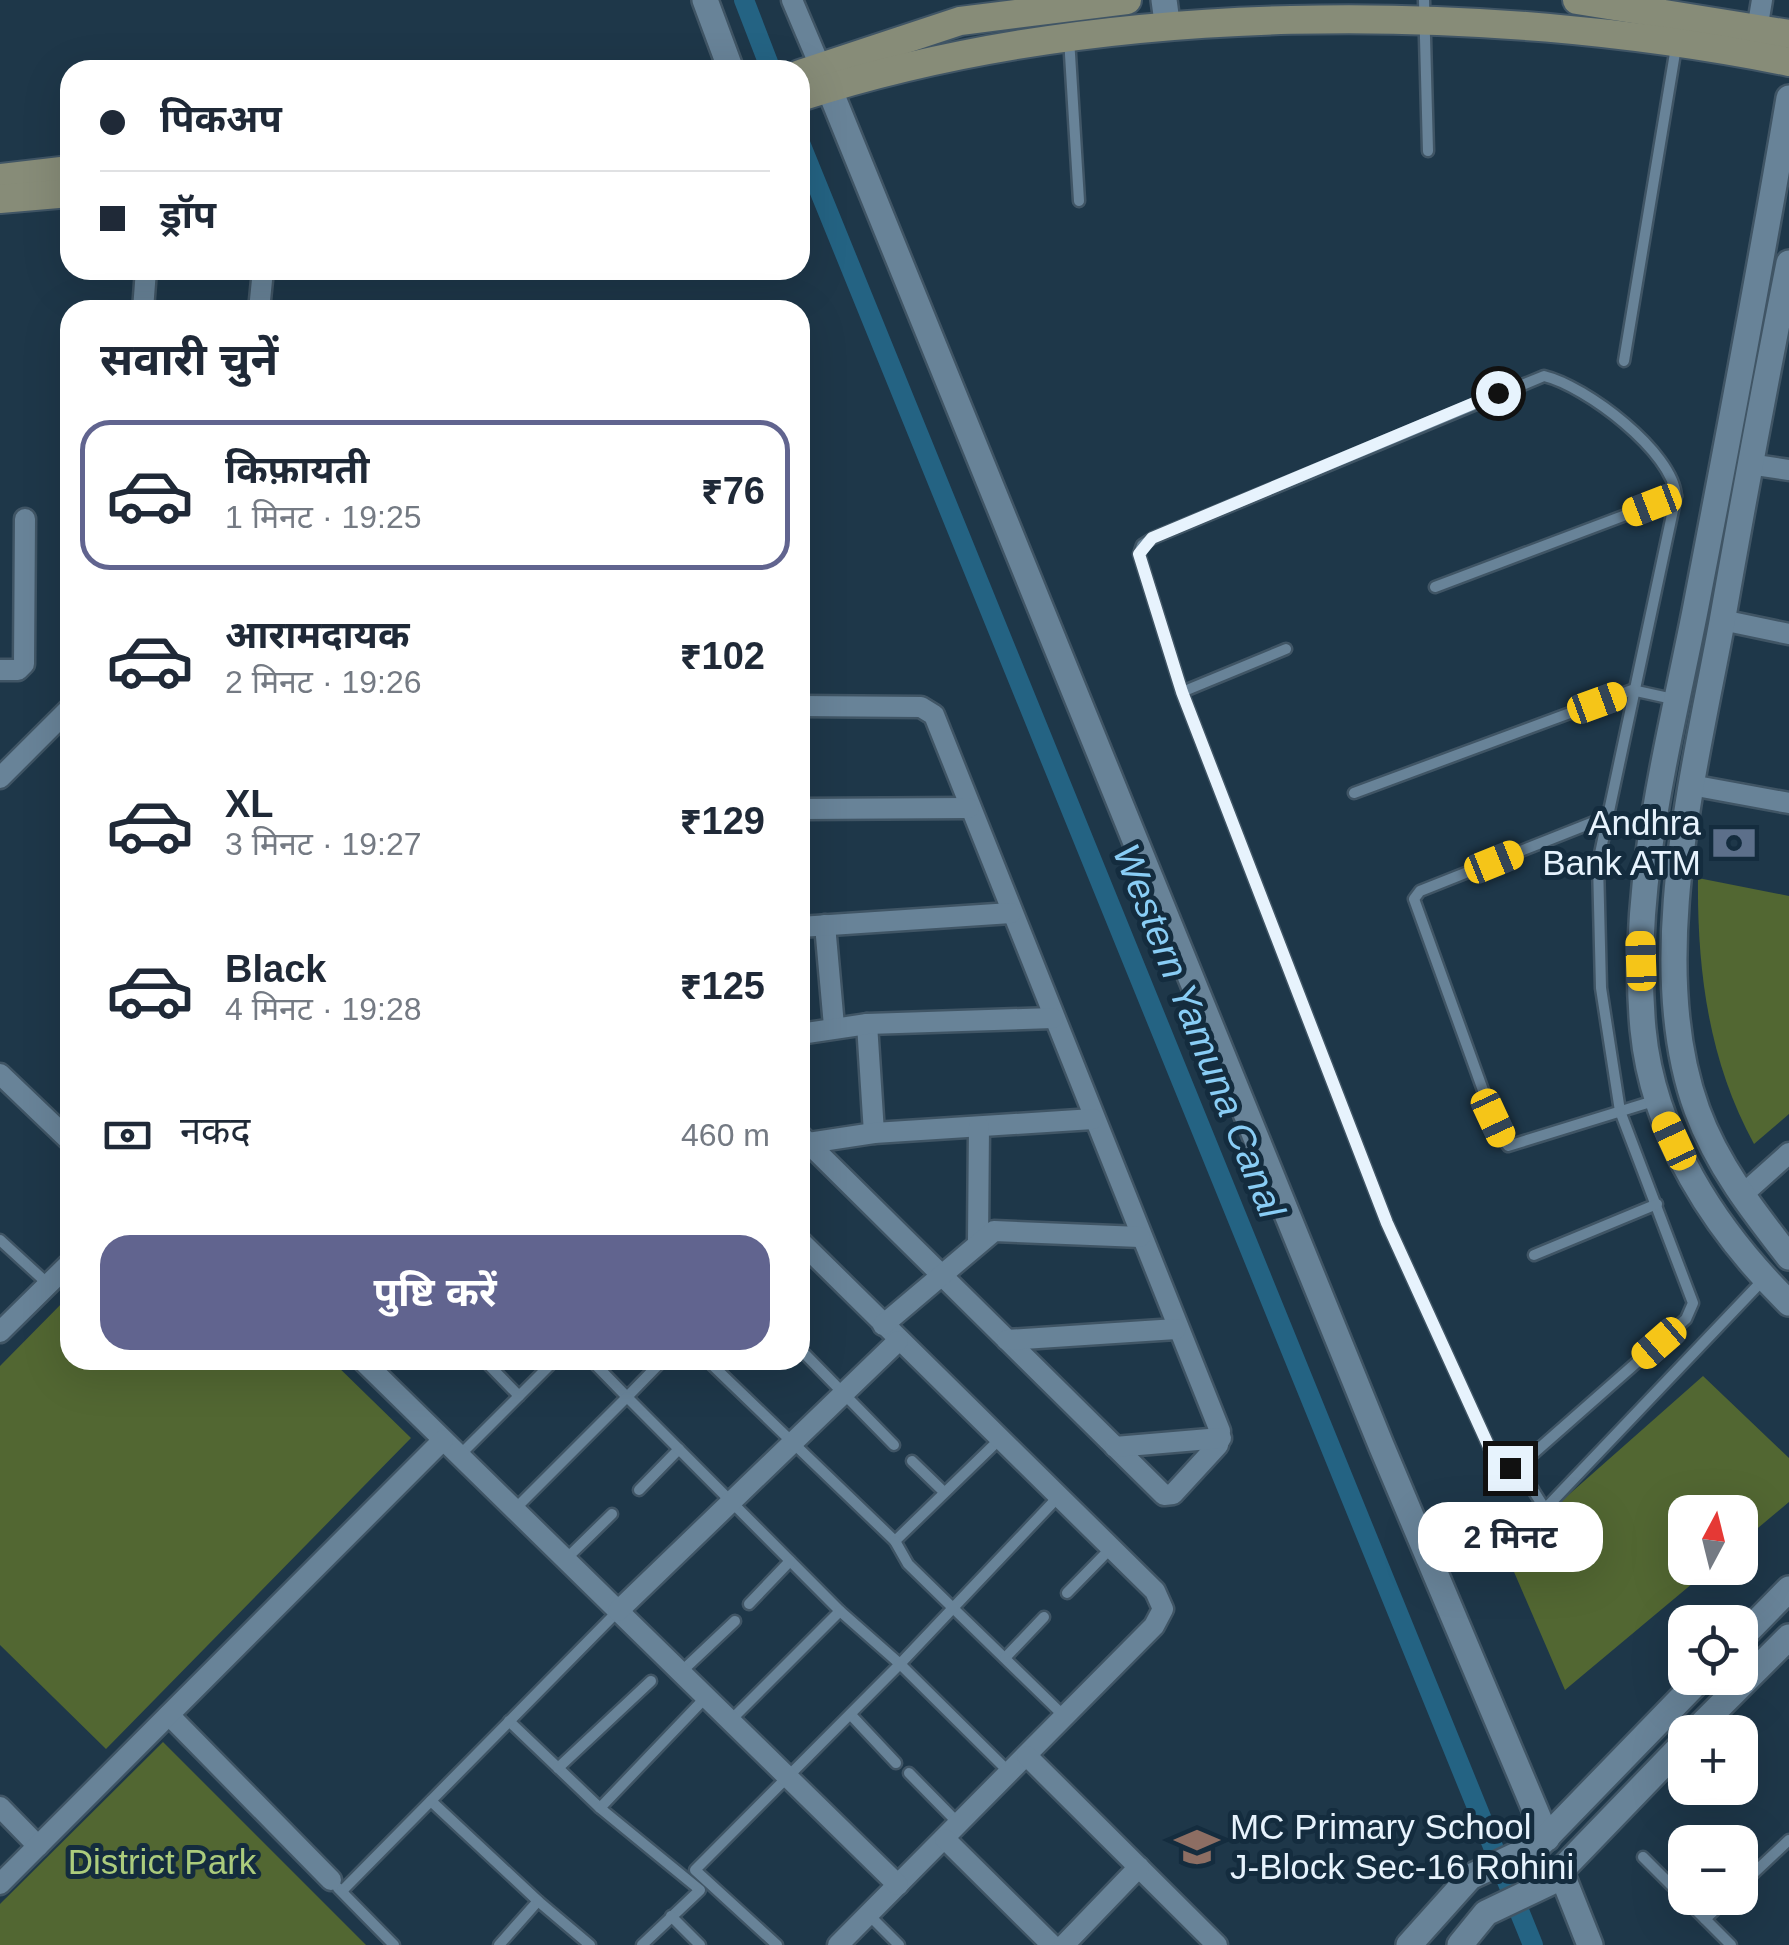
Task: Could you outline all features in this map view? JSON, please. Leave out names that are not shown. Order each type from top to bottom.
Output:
[{"type":"main road","points":[[811,84],[960,21],[1126,0]]},
{"type":"main road","points":[[1577,0],[1789,34]]},
{"type":"main road","points":[[811,84],[960,49],[1069,32],[1166,11],[1364,12],[1424,7],[1677,42],[1757,27]]},
{"type":"main road","points":[[1757,27],[1789,62]]},
{"type":"main road","points":[[0,178],[60,171]]},
{"type":"main road","points":[[0,199],[60,194]]},
{"type":"street","points":[[706,0],[728,60]]},
{"type":"street","points":[[792,0],[806,60]]},
{"type":"street","points":[[811,84],[1543,1841]]},
{"type":"street","points":[[1789,98],[1640,926],[1643,1032],[1658,1100],[1698,1193],[1789,1304]]},
{"type":"street","points":[[1789,266],[1691,785],[1672,928],[1681,1033],[1696,1108],[1741,1196],[1789,1257]]},
{"type":"street","points":[[1749,464],[1789,470]]},
{"type":"street","points":[[0,670],[10,672],[24,664],[25,519]]},
{"type":"street","points":[[1722,620],[1789,634]]},
{"type":"street","points":[[810,706],[928,708],[1222,1438]]},
{"type":"street","points":[[0,778],[60,718]]},
{"type":"street","points":[[1691,785],[1789,803]]},
{"type":"street","points":[[810,809],[970,808]]},
{"type":"street","points":[[810,926],[1011,913]]},
{"type":"street","points":[[825,925],[834,1026]]},
{"type":"street","points":[[810,1032],[868,1024],[1052,1018]]},
{"type":"street","points":[[868,1024],[874,1132]]},
{"type":"street","points":[[4,1086],[60,1133]]},
{"type":"street","points":[[810,1139],[1092,1118]]},
{"type":"street","points":[[978,1240],[979,1127]]},
{"type":"street","points":[[810,1148],[1168,1497],[1222,1438]]},
{"type":"street","points":[[1741,1196],[1789,1153]]},
{"type":"street","points":[[618,1611],[846,1392],[941,1274],[978,1240],[994,1231],[1008,1230],[1140,1237]]},
{"type":"street","points":[[810,1251],[890,1333],[1061,1494],[1156,1591],[1164,1610],[1154,1626],[1066,1718],[838,1945]]},
{"type":"street","points":[[0,1332],[60,1272]]},
{"type":"street","points":[[1007,1340],[1176,1329]]},
{"type":"street","points":[[372,1370],[898,1885]]},
{"type":"street","points":[[1114,1447],[1222,1438]]},
{"type":"street","points":[[0,1884],[443,1440]]},
{"type":"street","points":[[1758,1620],[1789,1589]]},
{"type":"street","points":[[1711,1715],[1789,1637]]},
{"type":"street","points":[[1410,1945],[1470,1877],[1543,1841],[1685,1695]]},
{"type":"street","points":[[169,1715],[336,1886]]},
{"type":"street","points":[[1028,1756],[1217,1945]]},
{"type":"street","points":[[1460,1945],[1486,1913],[1555,1878],[1668,1760]]},
{"type":"street","points":[[0,1807],[38,1846]]},
{"type":"street","points":[[952,1831],[1052,1945]]},
{"type":"street","points":[[1064,1945],[1139,1867]]},
{"type":"street","points":[[1555,1878],[1590,1945]]},
{"type":"lane","points":[[1424,7],[1428,151]]},
{"type":"lane","points":[[1069,32],[1078,201]]},
{"type":"lane","points":[[1624,362],[1677,42]]},
{"type":"lane","points":[[1532,378],[1559,380],[1590,398],[1667,466],[1675,479],[1676,496],[1604,818],[1598,862],[1601,988],[1620,1111],[1691,1294],[1691,1311],[1518,1466],[1502,1466],[1495,1460],[1387,1223],[1182,692],[1140,567],[1142,545],[1532,378]]},
{"type":"lane","points":[[1435,586],[1676,496]]},
{"type":"lane","points":[[1182,692],[1286,649]]},
{"type":"lane","points":[[1354,793],[1632,690],[1678,700]]},
{"type":"lane","points":[[1604,818],[1420,891],[1414,899],[1425,940],[1504,1143],[1517,1147],[1658,1100]]},
{"type":"lane","points":[[1534,1255],[1656,1204]]},
{"type":"lane","points":[[0,1240],[48,1284]]},
{"type":"lane","points":[[1505,1551],[1764,1278]]},
{"type":"lane","points":[[810,1358],[894,1444]]},
{"type":"lane","points":[[494,1370],[519,1396]]},
{"type":"lane","points":[[460,1456],[545,1370]]},
{"type":"lane","points":[[601,1370],[840,1611],[900,1664],[1010,1773]]},
{"type":"lane","points":[[515,1510],[653,1370]]},
{"type":"lane","points":[[717,1370],[895,1541],[908,1564],[1066,1718]]},
{"type":"lane","points":[[895,1541],[1003,1436]]},
{"type":"lane","points":[[639,1490],[679,1448]]},
{"type":"lane","points":[[912,1461],[944,1492]]},
{"type":"lane","points":[[1518,1466],[1545,1509]]},
{"type":"lane","points":[[704,1886],[695,1870],[851,1715],[1061,1494]]},
{"type":"lane","points":[[566,1560],[612,1514]]},
{"type":"lane","points":[[1068,1593],[1112,1546]]},
{"type":"lane","points":[[748,1604],[790,1560]]},
{"type":"lane","points":[[394,1945],[336,1886],[431,1801],[618,1611]]},
{"type":"lane","points":[[730,1720],[840,1611]]},
{"type":"lane","points":[[1005,1658],[1044,1617]]},
{"type":"lane","points":[[681,1672],[736,1620]]},
{"type":"lane","points":[[558,1768],[651,1681]]},
{"type":"lane","points":[[600,1808],[706,1697]]},
{"type":"lane","points":[[851,1715],[896,1763]]},
{"type":"lane","points":[[509,1721],[600,1808],[777,1945]]},
{"type":"lane","points":[[909,1773],[952,1831]]},
{"type":"lane","points":[[431,1801],[590,1945]]},
{"type":"lane","points":[[1758,1869],[1789,1840]]},
{"type":"lane","points":[[1643,1857],[1731,1945]]},
{"type":"lane","points":[[642,1945],[704,1886]]},
{"type":"lane","points":[[499,1945],[538,1901]]},
{"type":"lane","points":[[869,1914],[899,1945]]},
{"type":"lane","points":[[1705,1919],[1709,1915]]},
{"type":"lane","points":[[672,1916],[700,1945]]},
{"type":"green space","points":[[1698,878],[1789,896],[1789,1114],[1754,1144],[1726,1081],[1709,1015],[1700,947]]},
{"type":"green space","points":[[60,1305],[60,1370],[341,1370],[411,1438],[106,1749],[0,1645],[0,1366]]},
{"type":"green space","points":[[1703,1376],[1789,1458],[1789,1502],[1758,1528],[1758,1495],[1668,1495],[1668,1585],[1691,1585],[1565,1690],[1505,1551]]},
{"type":"green space","name":"District Park","points":[[163,1742],[366,1945],[0,1945],[0,1904]]},
{"type":"waterway","name":"Western Yamuna Canal","points":[[744,0],[767,60]]},
{"type":"waterway","name":"Western Yamuna Canal","points":[[810,168],[1533,1945]]},
{"type":"place","name":"Andhra Bank ATM","points":[[1734,843]]},
{"type":"place","name":"MC Primary School J-Block Sec-16 Rohini","points":[[1197,1847]]},
{"type":"route","points":[[1498,393],[1152,538],[1142,545],[1139,554],[1182,692],[1387,1223],[1495,1460],[1510,1468]]}]
